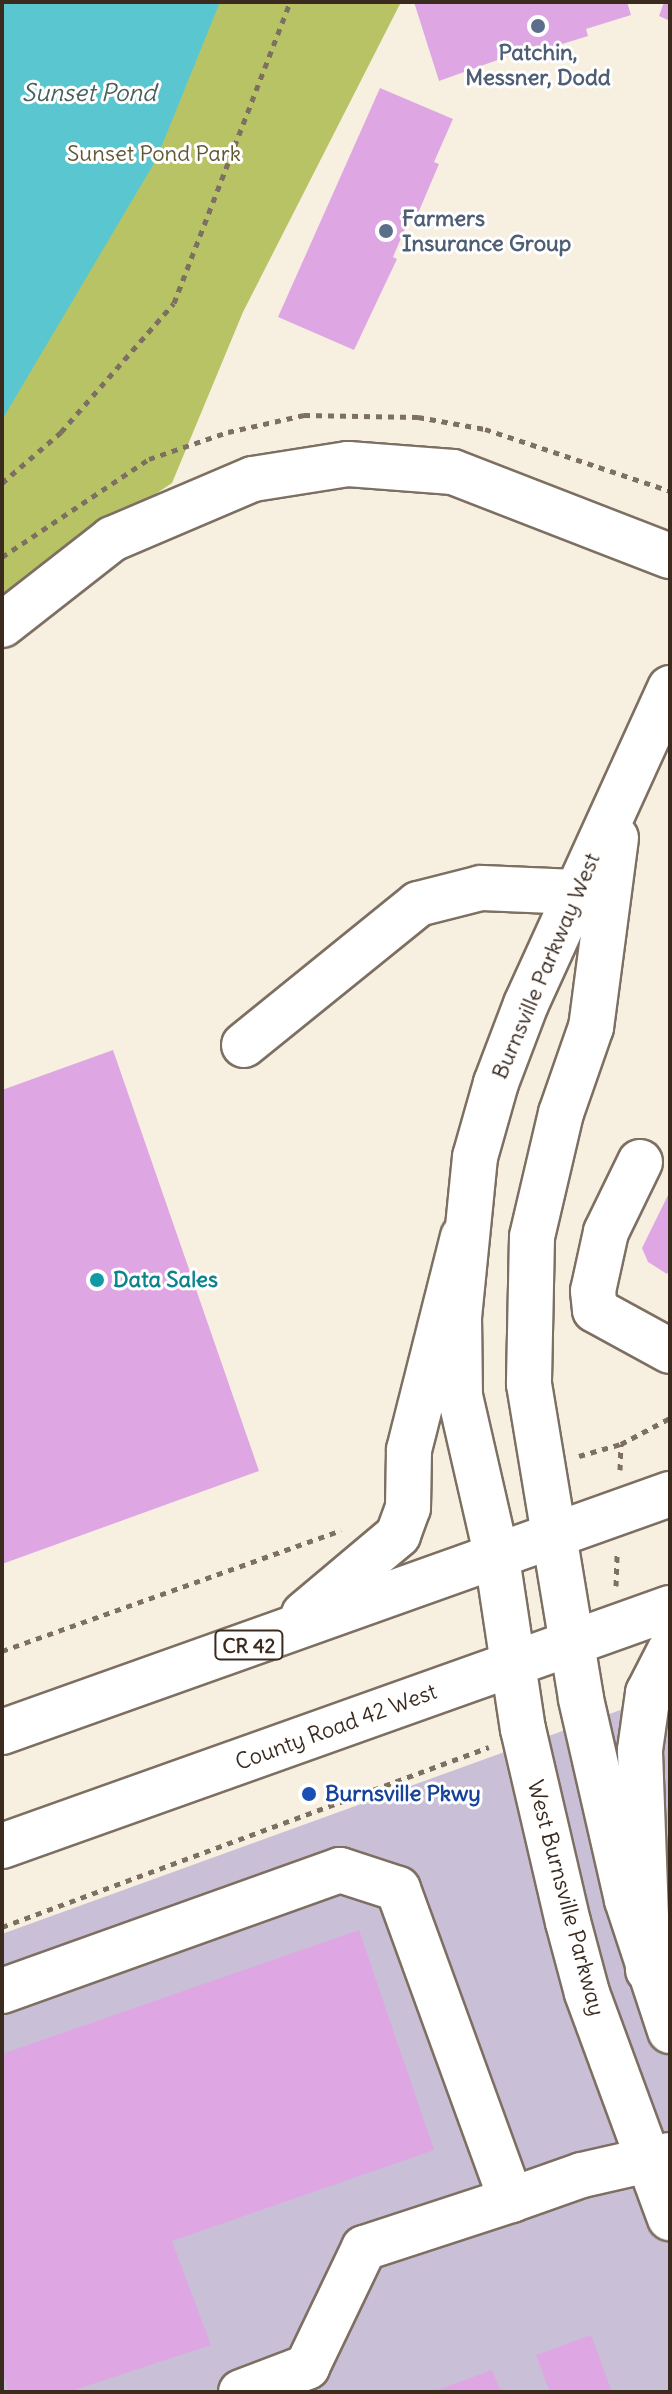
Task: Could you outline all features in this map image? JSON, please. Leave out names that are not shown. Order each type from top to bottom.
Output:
[{"type":"main road","points":[[2,625],[112,539],[253,479],[348,464],[453,472],[670,556]]},
{"type":"main road","name":"Burnsville Parkway West","points":[[513,1664],[497,1558],[460,1396],[463,1237],[475,1157],[496,1083],[577,892],[670,688]]},
{"type":"main road","name":"Burnsville Parkway West","points":[[571,1643],[529,1384],[532,1237],[561,1113],[591,1027],[622,792]]},
{"type":"main road","points":[[244,1045],[418,904],[481,888],[577,892]]},
{"type":"main road","points":[[640,1162],[606,1232],[593,1291],[595,1310],[670,1351]]},
{"type":"main road","points":[[280,1634],[398,1535],[408,1508],[409,1450],[463,1237]]},
{"type":"main road","name":"CR 42","points":[[2,1732],[670,1494]]},
{"type":"main road","name":"County Road 42 West","points":[[2,1846],[670,1608]]},
{"type":"main road","points":[[571,1643],[623,1885],[670,2031]]},
{"type":"main road","points":[[648,1970],[640,1750],[648,1693],[670,1650]]},
{"type":"main road","name":"West Burnsville Parkway","points":[[513,1664],[587,1993],[660,2158],[670,2218]]},
{"type":"main road","points":[[2,1991],[340,1870],[398,1889],[511,2200]]},
{"type":"main road","points":[[241,2392],[307,2367],[364,2248],[582,2175],[660,2158]]},
{"type":"path","points":[[2,483],[61,432],[174,303],[290,2]]},
{"type":"path","points":[[610,1447],[670,1418]]},
{"type":"path","points":[[615,1628],[621,1444]]},
{"type":"path","points":[[2,1651],[350,1526]]},
{"type":"path","points":[[2,1927],[471,1757]]},
{"type":"shaded area","points":[[670,1692],[670,2392],[2,2392],[2,1934]]},
{"type":"green space","name":"Sunset Pond Park","points":[[2,2],[401,2],[243,312],[172,483],[2,596]]},
{"type":"water","name":"Sunset Pond","points":[[2,2],[220,2],[156,160],[2,420]]},
{"type":"building","points":[[414,2],[627,2],[631,15],[586,29],[588,36],[533,53],[531,48],[439,81]]},
{"type":"building","points":[[664,2],[670,2],[670,21],[659,16]]},
{"type":"building","points":[[380,88],[453,119],[434,162],[439,164],[416,218],[411,215],[393,257],[397,259],[354,350],[278,317]]},
{"type":"building","name":"Data Sales","points":[[113,1050],[259,1471],[2,1564],[2,1090]]},
{"type":"building","points":[[670,1191],[670,1268],[667,1274],[648,1262],[642,1248]]},
{"type":"building","points":[[359,1930],[434,2150],[172,2241],[211,2345],[68,2392],[9,2392],[2,2371],[2,2054]]},
{"type":"building","points":[[591,2335],[612,2392],[550,2392],[536,2355]]},
{"type":"building","points":[[492,2370],[501,2392],[432,2392]]},
{"type":"place","name":"Patchin, Messner, Dodd","points":[[538,26]]},
{"type":"place","name":"Farmers Insurance Group","points":[[386,231]]},
{"type":"place","name":"Data Sales","points":[[97,1280]]},
{"type":"place","name":"Burnsville Pkwy","points":[[309,1794]]}]
